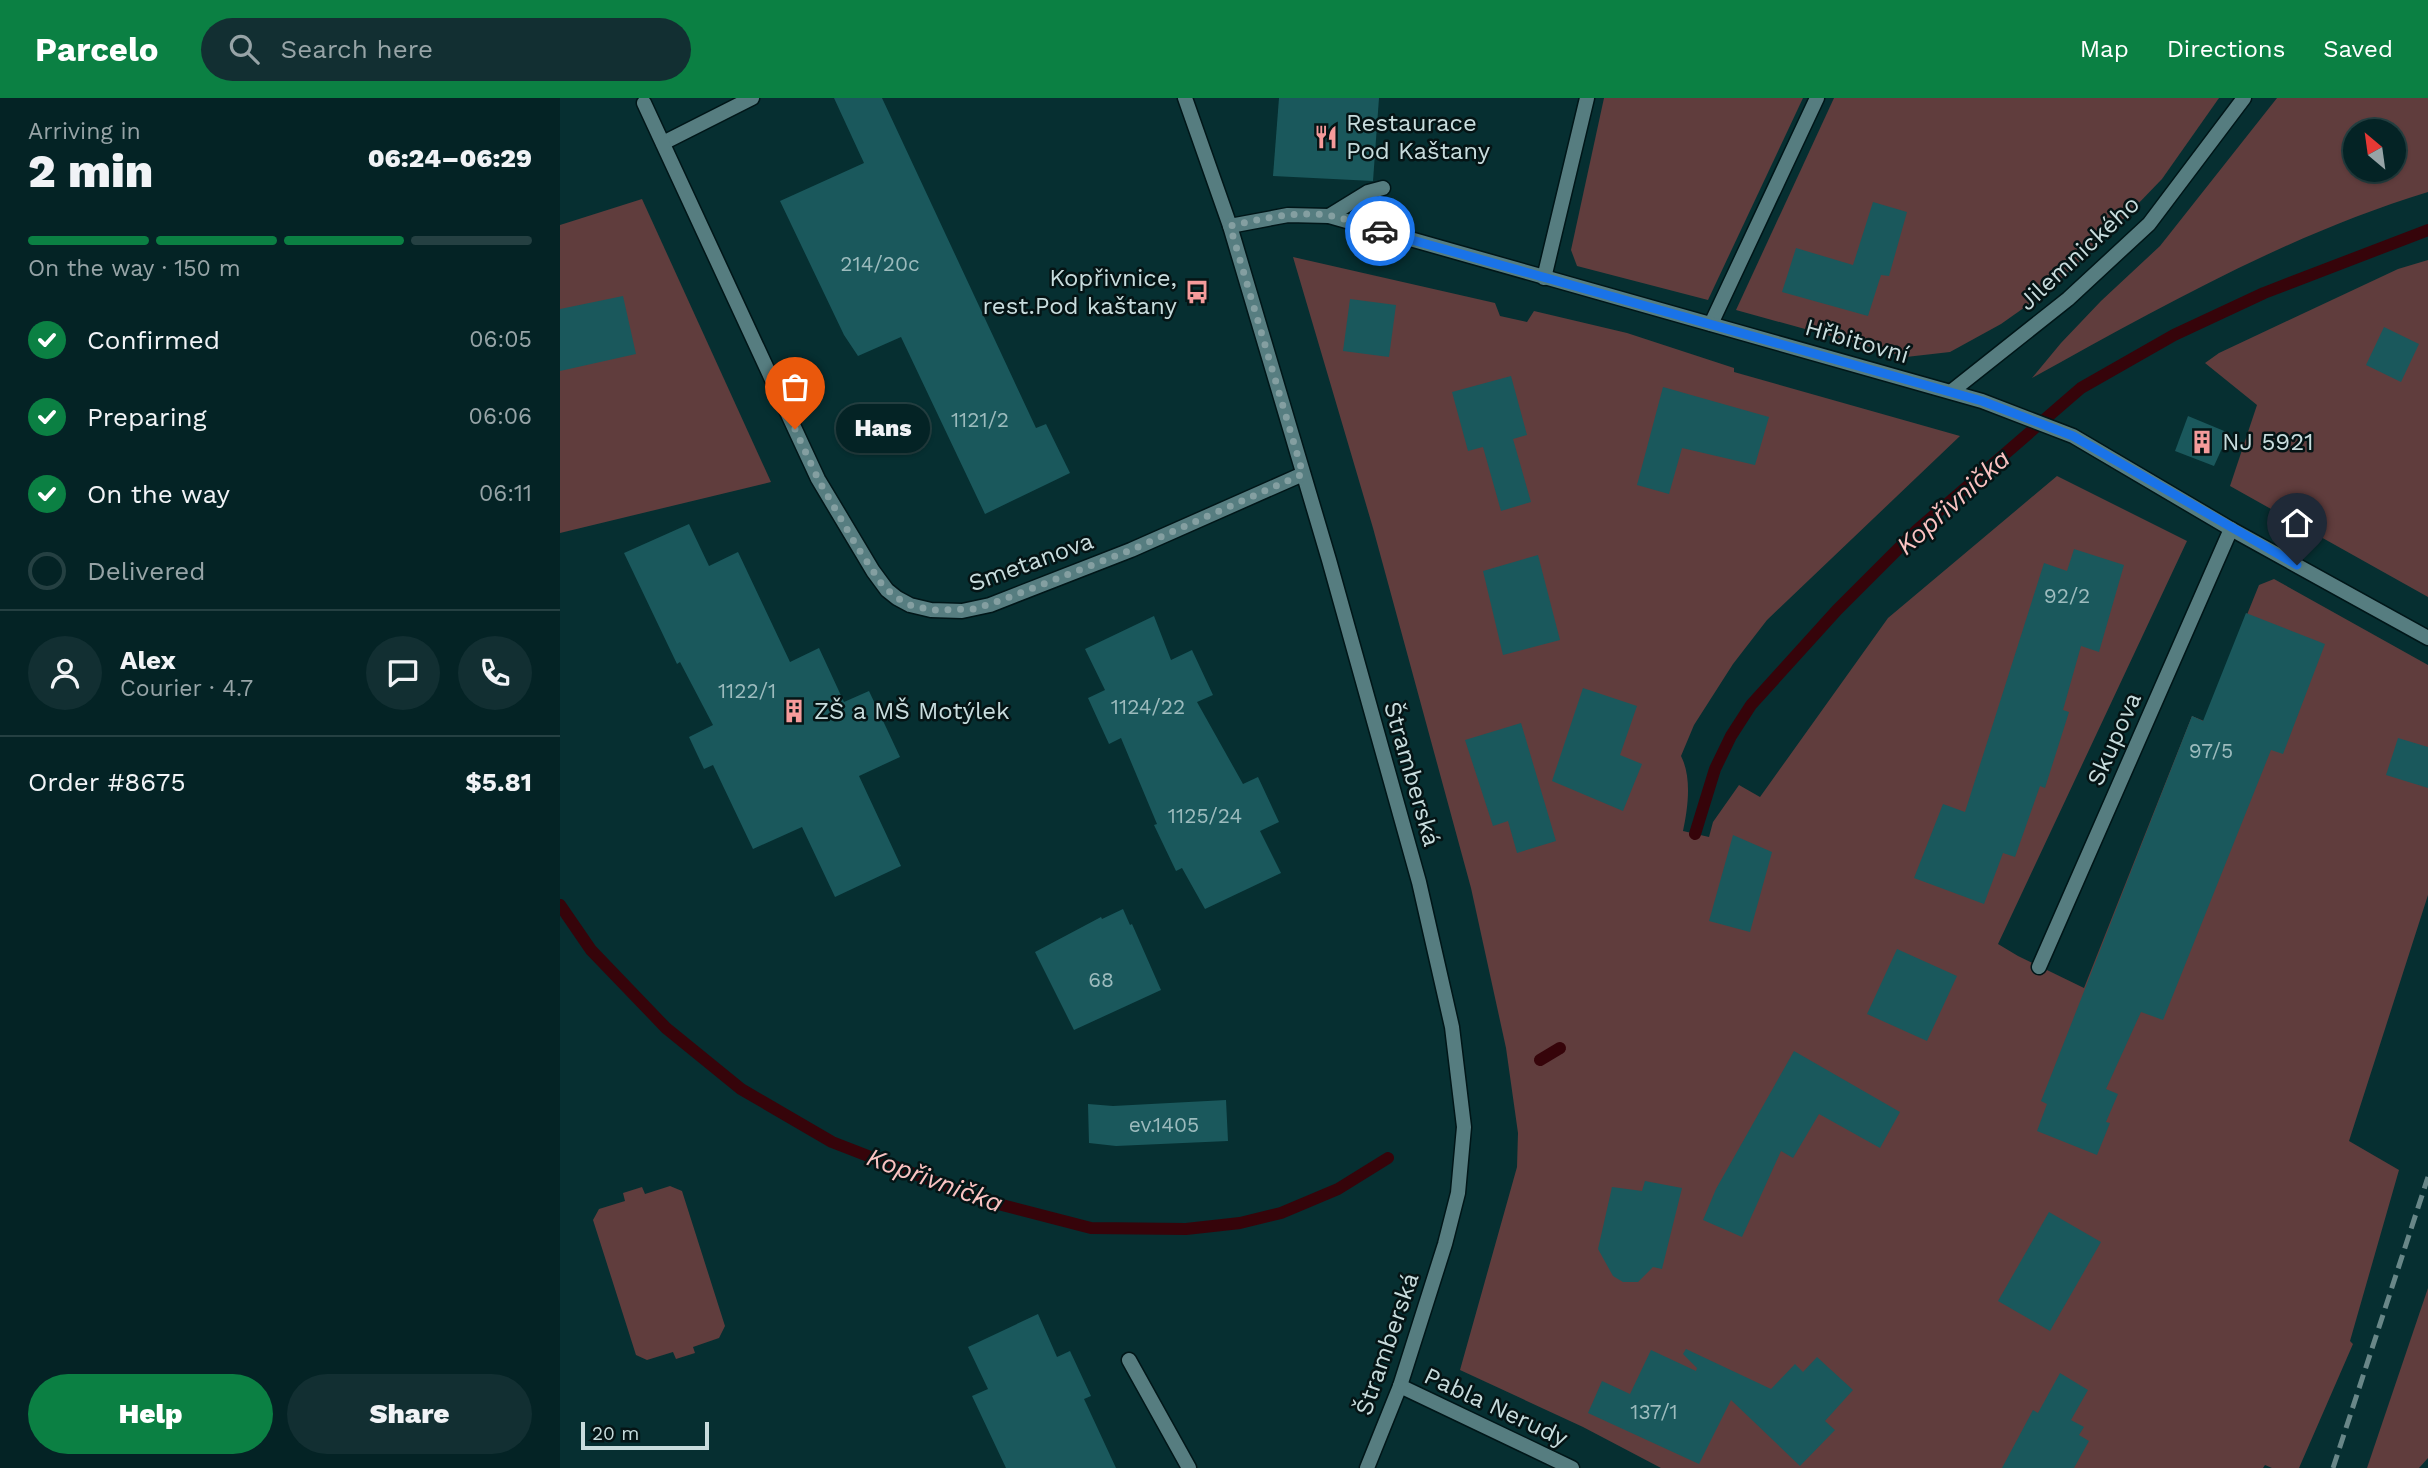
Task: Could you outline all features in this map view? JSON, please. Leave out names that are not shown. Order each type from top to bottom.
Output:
[{"type":"street","points":[[663,143],[752,98]]},
{"type":"street","name":"Štramberská","points":[[1185,98],[1230,226],[1303,474],[1419,882],[1452,1027],[1462,1114],[1463,1159],[1458,1193],[1445,1244],[1400,1386],[1367,1468]]},
{"type":"street","points":[[1544,278],[1587,98]]},
{"type":"street","points":[[1711,324],[1817,98]]},
{"type":"street","name":"Jilemnického","points":[[1952,391],[2068,299],[2149,224],[2244,98]]},
{"type":"street","name":"Smetanova","points":[[644,103],[818,479],[873,571],[887,590],[910,605],[945,611],[990,605],[1131,550],[1303,474]]},
{"type":"street","points":[[1329,216],[1368,191],[1383,188]]},
{"type":"street","name":"Hřbitovní","points":[[1230,226],[1288,215],[1329,216],[1952,391],[2073,436],[2231,529],[2428,638]]},
{"type":"street","name":"Skupova","points":[[2039,967],[2231,529]]},
{"type":"street","points":[[1129,1360],[1189,1468]]},
{"type":"street","name":"Pabla Nerudy","points":[[1400,1386],[1572,1468]]},
{"type":"shaded area","points":[[1604,98],[1803,98],[1708,300],[1577,266],[1571,250]]},
{"type":"shaded area","points":[[1834,98],[2219,98],[2162,179],[2107,236],[2049,290],[2001,324],[1950,352],[1906,357],[1736,310]]},
{"type":"shaded area","points":[[2277,98],[2428,98],[2428,192],[2376,209],[2274,251],[2176,300],[2032,378],[2101,301],[2160,246]]},
{"type":"shaded area","points":[[642,199],[771,482],[560,533],[560,225]]},
{"type":"shaded area","points":[[1293,257],[1495,303],[1500,316],[1527,322],[1534,311],[1627,333],[1734,368],[1734,372],[1960,436],[1767,620],[1733,664],[1694,725],[1681,756],[1688,783],[1683,831],[1709,837],[1713,822],[1739,785],[1760,797],[1888,618],[2057,476],[2187,541],[1998,944],[2084,988],[2192,716],[2204,721],[2259,585],[2274,579],[2428,665],[2428,895],[2349,1141],[2399,1170],[2350,1341],[2353,1344],[2299,1468],[2272,1468],[2265,1465],[2263,1468],[1661,1468],[1583,1427],[1460,1370],[1517,1167],[1518,1133],[1506,1048],[1471,888],[1373,528]]},
{"type":"shaded area","points":[[2428,260],[2428,597],[2230,486],[2257,405],[2205,363],[2219,353],[2398,269]]},
{"type":"shaded area","points":[[670,1186],[682,1191],[725,1326],[719,1338],[693,1347],[695,1353],[676,1359],[673,1352],[647,1360],[636,1355],[593,1220],[599,1209],[625,1201],[623,1193],[642,1187],[645,1194]]},
{"type":"shaded area","points":[[2428,1288],[2428,1458],[2419,1468],[2367,1468]]},
{"type":"building","points":[[834,98],[882,98],[1036,428],[1046,424],[1070,473],[985,514],[901,337],[858,356],[844,335],[780,201],[864,163]]},
{"type":"building","name":"Restaurace Pod Kaštany","points":[[1279,98],[1379,98],[1373,181],[1273,176]]},
{"type":"building","points":[[1873,202],[1907,212],[1889,276],[1881,275],[1868,316],[1782,292],[1796,248],[1853,265]]},
{"type":"building","points":[[623,296],[636,354],[560,371],[560,309]]},
{"type":"building","points":[[1350,299],[1396,305],[1389,357],[1343,351]]},
{"type":"building","points":[[2384,327],[2419,344],[2401,382],[2366,365]]},
{"type":"building","points":[[1511,376],[1527,435],[1513,439],[1531,502],[1501,511],[1483,447],[1468,451],[1452,392]]},
{"type":"building","points":[[1663,387],[1769,417],[1755,465],[1682,448],[1669,494],[1637,485]]},
{"type":"building","name":"NJ 5921","points":[[2188,416],[2229,433],[2214,466],[2175,451]]},
{"type":"building","name":"ZŠ a MŠ Motýlek","points":[[689,524],[709,566],[738,552],[790,662],[819,648],[844,702],[869,691],[900,757],[859,776],[901,866],[835,897],[802,827],[753,849],[713,765],[704,769],[689,737],[713,725],[680,662],[677,664],[624,553]]},
{"type":"building","points":[[2074,549],[2124,565],[2099,652],[2081,646],[2063,710],[2069,712],[2045,788],[2040,786],[2015,857],[2003,853],[1984,904],[1914,878],[1943,804],[1965,812],[2044,563],[2067,571]]},
{"type":"building","points":[[1538,555],[1560,640],[1503,655],[1483,571]]},
{"type":"building","points":[[2246,613],[2325,644],[2283,754],[2271,750],[2163,1020],[2141,1012],[2106,1089],[2118,1094],[2106,1122],[2110,1123],[2097,1155],[2037,1131],[2047,1104],[2041,1101],[2192,716],[2203,721]]},
{"type":"building","points":[[1154,616],[1171,660],[1192,650],[1213,695],[1197,702],[1243,784],[1258,777],[1279,822],[1260,831],[1281,873],[1205,909],[1182,868],[1176,871],[1154,825],[1157,824],[1121,738],[1109,744],[1088,698],[1105,690],[1085,649]]},
{"type":"building","points":[[1583,688],[1637,706],[1620,755],[1642,764],[1623,811],[1552,781]]},
{"type":"building","points":[[1521,723],[1556,841],[1517,853],[1508,821],[1493,826],[1465,740]]},
{"type":"building","points":[[2398,738],[2428,747],[2428,788],[2386,775]]},
{"type":"building","points":[[1733,835],[1772,852],[1750,932],[1709,921]]},
{"type":"building","points":[[1123,909],[1161,990],[1074,1030],[1035,952],[1101,917],[1102,919]]},
{"type":"building","points":[[1897,949],[1957,976],[1927,1041],[1867,1014]]},
{"type":"building","points":[[1794,1051],[1900,1112],[1880,1148],[1819,1114],[1793,1158],[1781,1151],[1742,1237],[1703,1220],[1716,1189]]},
{"type":"building","points":[[1226,1100],[1228,1141],[1116,1146],[1089,1143],[1088,1104],[1113,1106]]},
{"type":"building","points":[[1645,1181],[1682,1188],[1662,1269],[1653,1267],[1638,1282],[1623,1282],[1613,1276],[1598,1249],[1612,1187],[1642,1191]]},
{"type":"building","points":[[2049,1212],[2101,1242],[2050,1331],[1998,1301]]},
{"type":"building","points":[[1038,1314],[1057,1357],[1070,1351],[1091,1396],[1084,1399],[1116,1468],[1006,1468],[972,1396],[988,1389],[968,1347]]},
{"type":"building","points":[[1686,1349],[1771,1389],[1795,1364],[1803,1372],[1817,1357],[1853,1390],[1825,1421],[1835,1430],[1800,1466],[1731,1400],[1699,1464],[1588,1413],[1602,1381],[1630,1394],[1651,1350],[1696,1371],[1697,1368],[1683,1354]]},
{"type":"building","points":[[2060,1373],[2088,1390],[2071,1420],[2084,1427],[2079,1435],[2089,1441],[2074,1468],[2002,1468],[2033,1410],[2038,1413]]},
{"type":"waterway","name":"Kopřivnička","points":[[1695,834],[1715,769],[1731,736],[1751,705],[1837,610],[1917,530],[2081,388],[2174,335],[2264,293],[2428,230]]},
{"type":"waterway","name":"Kopřivnička","points":[[560,905],[591,950],[666,1028],[741,1089],[832,1142],[979,1199],[1091,1228],[1186,1229],[1240,1223],[1281,1213],[1338,1189],[1388,1158]]},
{"type":"waterway","name":"Kopřivnička","points":[[1540,1060],[1560,1048]]},
{"type":"railway","points":[[2333,1468],[2428,1177]]},
{"type":"way so far","points":[[795,429],[818,479],[856,545],[887,590],[910,605],[932,610],[962,611],[990,605],[1131,550],[1303,474],[1230,226],[1306,214],[1329,216],[1380,231]]},
{"type":"place","name":"Restaurace Pod Kaštany","points":[[1326,137]]},
{"type":"place","name":"Kopřivnice, rest.Pod kaštany","points":[[1197,292]]},
{"type":"place","name":"Hans","points":[[795,429]]},
{"type":"place","name":"NJ 5921","points":[[2202,442]]},
{"type":"place","name":"ZŠ a MŠ Motýlek","points":[[794,711]]},
{"type":"route","points":[[1380,231],[1982,401],[2073,436],[2297,565]]}]
